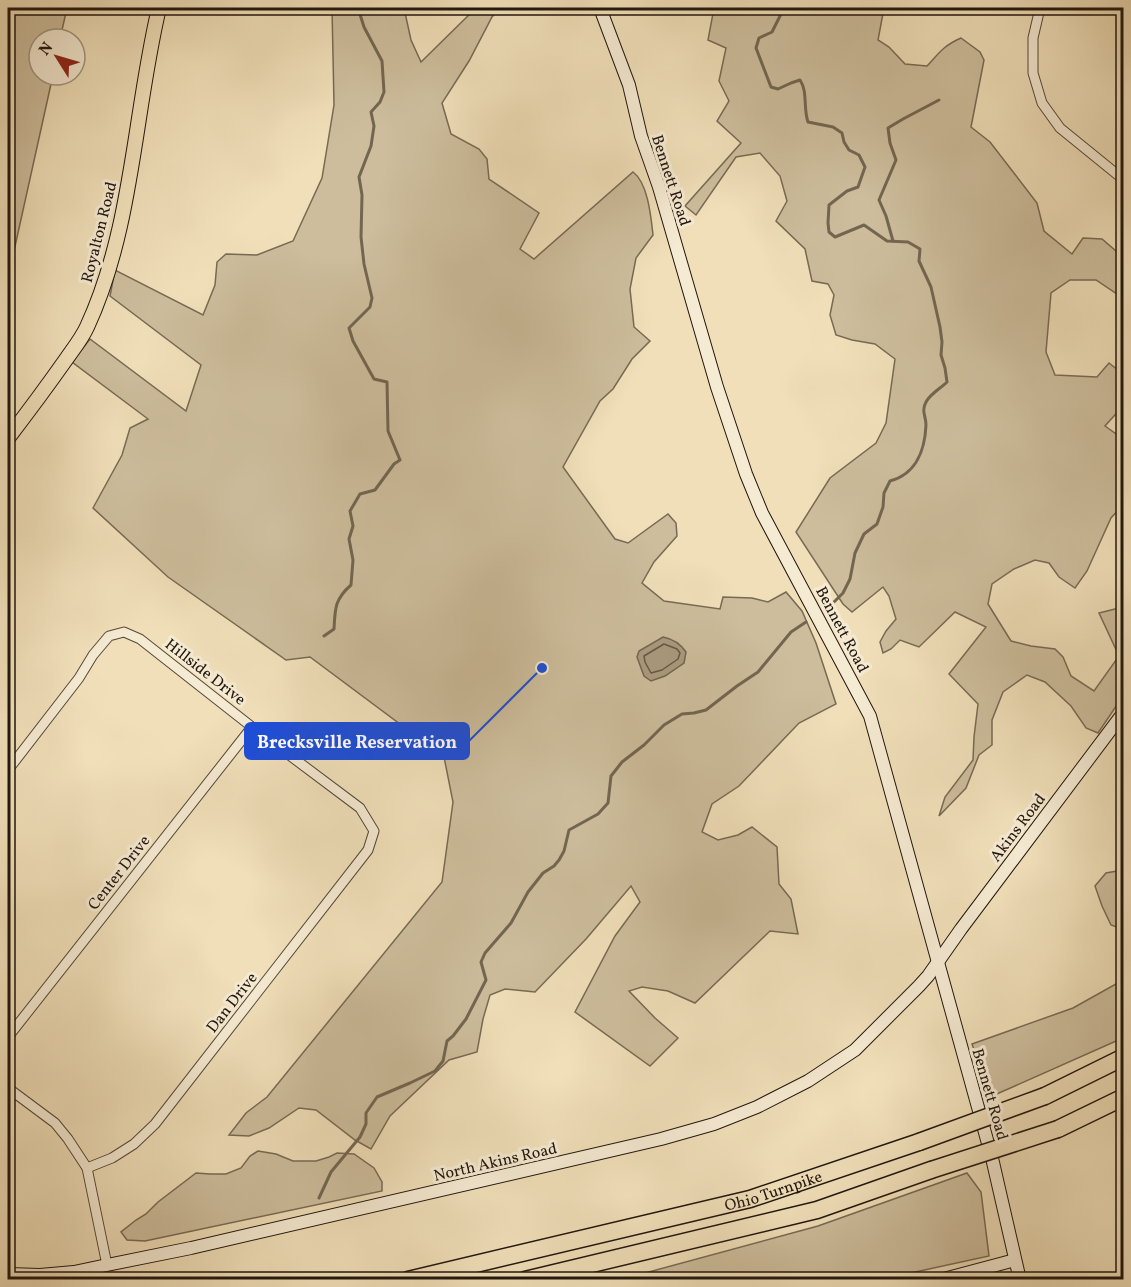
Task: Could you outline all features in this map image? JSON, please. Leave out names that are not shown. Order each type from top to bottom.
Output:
[{"type":"highway","name":"Ohio Turnpike","points":[[408,1280],[750,1199],[919,1142],[1045,1096],[1124,1056]]},
{"type":"highway","name":"Ohio Turnpike","points":[[525,1280],[817,1210],[1058,1129],[1124,1097]]},
{"type":"main road","name":"Royalton Road","points":[[10,429],[54,377],[86,329],[106,276],[128,182],[159,8]]},
{"type":"street","name":"Bennett Road","points":[[600,8],[629,84],[641,136],[659,187],[717,387],[748,479],[762,513],[870,716],[992,1158],[1020,1280]]},
{"type":"street","points":[[1040,8],[1033,38],[1033,73],[1042,103],[1060,128],[1124,180]]},
{"type":"street","name":"Hillside Drive","points":[[8,770],[79,678],[101,645],[109,636],[124,632],[140,639],[360,808],[374,831]]},
{"type":"street","name":"Akins Road","points":[[937,962],[1124,712]]},
{"type":"street","name":"Center Drive","points":[[8,1037],[252,727]]},
{"type":"street","name":"Dan Drive","points":[[87,1168],[112,1158],[134,1144],[155,1124],[368,850],[374,831]]},
{"type":"street","name":"North Akins Road","points":[[8,1274],[40,1275],[74,1272],[202,1245],[661,1139],[714,1124],[758,1107],[808,1081],[855,1050],[919,986],[937,962]]},
{"type":"street","points":[[8,1088],[55,1123],[87,1168],[107,1265]]},
{"type":"street","points":[[940,1280],[1015,1260]]},
{"type":"shaded area","points":[[8,8],[67,8],[63,27],[27,27],[27,87],[50,87],[8,278]]},
{"type":"shaded area","points":[[332,8],[404,8],[411,40],[421,62],[476,8],[500,8],[492,17],[469,61],[442,103],[451,134],[479,149],[487,159],[489,179],[539,213],[520,249],[534,259],[633,172],[638,177],[648,201],[653,235],[636,258],[630,289],[634,327],[650,341],[632,359],[613,389],[600,401],[563,467],[615,539],[628,543],[668,514],[676,523],[677,536],[654,562],[642,583],[664,601],[720,609],[723,597],[752,598],[768,602],[786,592],[802,611],[816,643],[836,704],[799,723],[739,786],[712,804],[702,832],[718,840],[738,835],[752,827],[777,847],[779,884],[791,899],[798,934],[770,931],[695,1003],[668,991],[642,987],[629,991],[678,1038],[650,1066],[575,1012],[615,936],[640,902],[631,886],[586,939],[535,992],[505,989],[490,995],[477,1052],[449,1060],[390,1116],[371,1149],[355,1140],[316,1110],[299,1108],[269,1128],[249,1136],[229,1135],[246,1113],[267,1097],[442,882],[453,802],[444,757],[310,657],[286,660],[168,577],[93,508],[122,455],[130,428],[148,419],[72,362],[90,339],[186,411],[201,365],[110,296],[115,270],[203,315],[215,285],[217,262],[226,254],[257,255],[293,241],[322,178],[334,105]]},
{"type":"shaded area","points":[[714,8],[884,8],[878,40],[889,47],[905,64],[927,66],[945,47],[961,38],[980,52],[984,60],[971,127],[990,142],[1037,203],[1044,231],[1072,254],[1083,238],[1102,239],[1123,257],[1123,298],[1096,280],[1070,280],[1051,293],[1046,352],[1055,375],[1097,377],[1109,363],[1123,374],[1123,406],[1105,426],[1123,439],[1123,505],[1111,518],[1087,571],[1075,588],[1059,577],[1049,563],[1035,560],[1014,569],[992,584],[988,604],[1011,641],[1055,649],[1063,657],[1071,676],[1094,691],[1119,656],[1099,613],[1123,607],[1123,696],[1098,733],[1086,728],[1071,706],[1045,682],[1027,675],[1003,692],[992,720],[992,745],[979,755],[966,788],[939,816],[945,797],[973,760],[978,704],[949,674],[986,627],[955,612],[919,647],[900,640],[883,653],[880,642],[896,619],[889,596],[883,587],[852,612],[843,604],[796,532],[830,478],[876,443],[886,423],[895,359],[875,344],[836,335],[830,315],[834,295],[828,284],[812,281],[805,249],[776,221],[787,201],[780,176],[760,153],[736,157],[696,215],[685,206],[741,143],[717,121],[729,101],[719,81],[726,48],[708,40]]},
{"type":"shaded area","points":[[1123,870],[1124,928],[1122,929],[1111,925],[1095,886],[1106,873]]},
{"type":"shaded area","points":[[1123,980],[1123,1038],[990,1097],[972,1044],[1073,1008]]},
{"type":"shaded area","points":[[258,1151],[276,1154],[293,1161],[316,1161],[337,1153],[354,1154],[374,1168],[382,1182],[382,1191],[145,1241],[127,1240],[121,1232],[196,1173],[226,1174],[241,1168],[250,1156]]},
{"type":"shaded area","points":[[967,1173],[981,1192],[989,1256],[883,1279],[623,1279],[818,1226]]},
{"type":"water","points":[[663,637],[676,642],[684,649],[686,652],[684,663],[665,676],[651,681],[644,676],[637,657],[639,651]]},
{"type":"waterway","points":[[324,636],[334,629],[337,604],[351,585],[353,560],[349,539],[353,526],[350,511],[360,494],[375,490],[394,464],[400,460],[388,431],[387,382],[374,379],[353,341],[349,328],[370,307],[372,298],[364,264],[361,237],[362,195],[359,177],[371,146],[374,126],[371,112],[380,102],[384,92],[382,61],[364,27],[358,8]]},
{"type":"waterway","points":[[784,8],[772,32],[759,38],[756,48],[771,87],[778,89],[800,80],[804,90],[808,122],[833,127],[842,133],[849,150],[859,155],[865,167],[858,187],[847,191],[829,205],[829,232],[835,237],[864,225],[887,241],[908,242],[920,249],[919,261],[931,287],[940,327],[941,355],[947,382],[930,396],[925,405],[924,443],[917,460],[906,473],[890,481],[884,493],[883,507],[877,524],[864,534],[855,553],[850,579],[843,593],[831,605]]},
{"type":"waterway","points":[[893,241],[879,200],[896,160],[888,128],[939,100]]},
{"type":"waterway","points":[[319,1198],[331,1172],[360,1137],[366,1124],[366,1113],[377,1097],[435,1071],[443,1061],[447,1041],[466,1019],[486,980],[481,962],[485,953],[511,923],[528,892],[543,873],[559,860],[564,851],[569,830],[598,814],[608,803],[611,776],[622,762],[664,725],[682,714],[706,710],[758,672],[791,632],[806,622]]},
{"type":"place","name":"Brecksville Reservation","points":[[542,668]]}]
